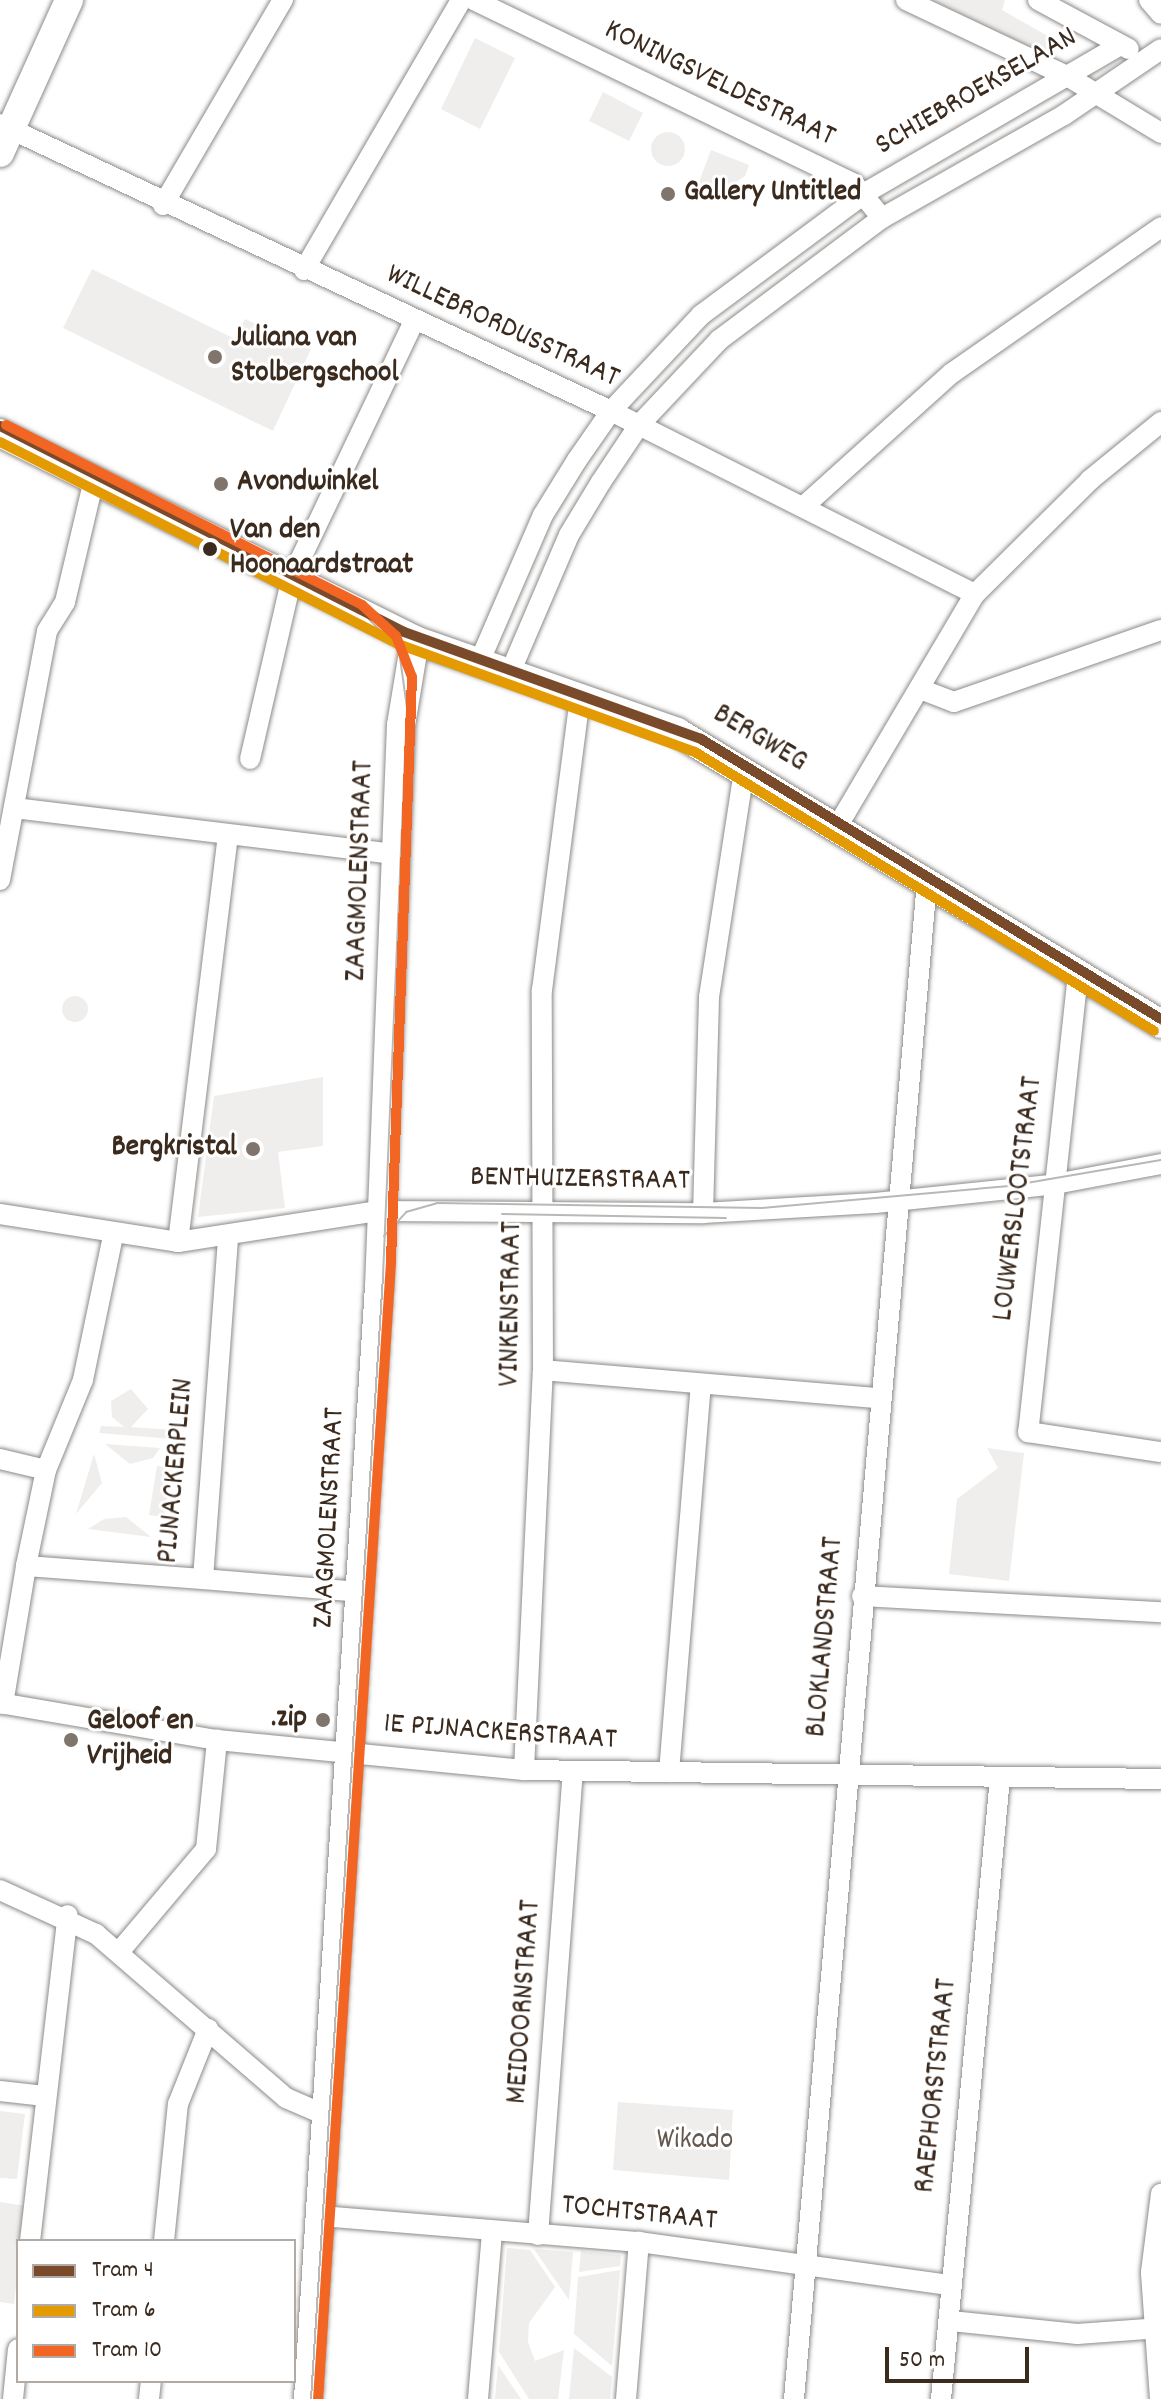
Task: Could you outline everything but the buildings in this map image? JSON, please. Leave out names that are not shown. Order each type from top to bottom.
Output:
[{"type":"street","points":[[3,136],[69,0]]},
{"type":"street","points":[[163,205],[283,0]]},
{"type":"street","points":[[304,270],[461,0]]},
{"type":"street","name":"KONINGSVELDESTRAAT","points":[[474,0],[865,193],[882,218]]},
{"type":"street","points":[[906,0],[1067,76],[1161,133]]},
{"type":"street","points":[[1038,0],[1120,45],[1157,57]]},
{"type":"street","points":[[1149,0],[1161,14]]},
{"type":"street","name":"SCHIEBROEKSELAAN","points":[[478,665],[543,515],[611,411],[701,315],[865,193],[1120,45]]},
{"type":"street","name":"SCHIEBROEKSELAAN","points":[[509,675],[569,535],[639,425],[719,340],[882,218],[1157,57]]},
{"type":"street","name":"WILLEBRORDUSSTRAAT","points":[[3,136],[163,205],[611,411],[975,594]]},
{"type":"street","points":[[803,507],[952,373],[1161,227]]},
{"type":"street","points":[[250,759],[291,582],[414,321]]},
{"type":"street","points":[[837,827],[975,594],[1090,480],[1161,422]]},
{"type":"street","name":"BERGWEG","points":[[1,434],[93,484],[415,640],[478,665],[580,696],[677,732],[1161,1024]]},
{"type":"street","points":[[0,880],[47,631],[65,602],[93,484]]},
{"type":"street","points":[[920,689],[954,702],[1161,630]]},
{"type":"street","name":"ZAAGMOLENSTRAAT","points":[[308,2399],[330,2117],[352,1755],[382,1211],[404,685],[415,640]]},
{"type":"street","name":"VINKENSTRAAT","points":[[524,1770],[543,1370],[545,1210],[542,990],[580,696]]},
{"type":"street","points":[[703,1213],[709,997],[744,770]]},
{"type":"street","points":[[14,808],[228,837],[396,854]]},
{"type":"street","points":[[178,1242],[228,837]]},
{"type":"street","name":"BLOKLANDSTRAAT","points":[[794,2399],[845,1774],[927,881]]},
{"type":"street","name":"LOUWERSLOOTSTRAAT","points":[[1078,974],[1050,1185],[1028,1432],[1161,1452]]},
{"type":"street","name":"BENTHUIZERSTRAAT","points":[[0,1214],[113,1236],[178,1242],[228,1239],[382,1211],[703,1213],[897,1201],[1050,1185],[1161,1164]]},
{"type":"street","points":[[2,1704],[46,1470],[83,1380],[113,1236]]},
{"type":"street","name":"PIJNACKERPLEIN","points":[[26,1566],[203,1579],[228,1239]]},
{"type":"street","points":[[543,1370],[878,1398]]},
{"type":"street","points":[[669,1772],[701,1384]]},
{"type":"street","points":[[0,1459],[46,1470]]},
{"type":"street","points":[[203,1579],[361,1592]]},
{"type":"street","points":[[862,1596],[1161,1612]]},
{"type":"street","name":"1E PIJNACKERSTRAAT","points":[[2,1704],[217,1740],[524,1770],[1161,1779]]},
{"type":"street","points":[[119,1952],[206,1849],[217,1740]]},
{"type":"street","name":"MEIDOORNSTRAAT","points":[[538,2235],[573,1773]]},
{"type":"street","name":"RAEPHORSTSTRAAT","points":[[941,2399],[951,2321],[948,2285],[1000,1778]]},
{"type":"street","points":[[0,1890],[68,1915],[119,1952],[286,2098],[330,2117]]},
{"type":"street","points":[[30,2239],[68,1915]]},
{"type":"street","points":[[164,2239],[178,2104],[208,2029]]},
{"type":"street","points":[[0,2091],[45,2096]]},
{"type":"street","points":[[1160,2399],[1159,2328],[1151,2272],[1161,2194]]},
{"type":"street","name":"TOCHTSTRAAT","points":[[322,2216],[492,2233],[639,2242],[948,2285]]},
{"type":"street","points":[[478,2399],[492,2233]]},
{"type":"street","points":[[626,2399],[639,2242]]},
{"type":"street","points":[[951,2321],[1077,2334],[1159,2328]]},
{"type":"street","points":[[13,2399],[16,2369]]},
{"type":"shaded area","points":[[932,0],[1005,0],[1002,10],[1060,43],[1040,52]]},
{"type":"shaded area","points":[[475,38],[515,58],[480,129],[441,109]]},
{"type":"shaded area","points":[[603,92],[643,113],[629,141],[589,121]]},
{"type":"shaded area","points":[[668,132],[680,137],[685,149],[680,161],[668,166],[656,161],[651,149],[656,137]]},
{"type":"shaded area","points":[[711,150],[749,165],[745,176],[722,191],[697,187]]},
{"type":"shaded area","name":"Juliana van Stolbergschool","points":[[92,269],[235,339],[245,319],[311,349],[273,431],[63,328]]},
{"type":"shaded area","points":[[75,996],[84,1000],[88,1009],[84,1018],[75,1022],[66,1018],[62,1009],[66,1000]]},
{"type":"shaded area","name":"Bergkristal","points":[[323,1077],[323,1146],[278,1152],[285,1208],[198,1217],[214,1096]]},
{"type":"shaded area","points":[[131,1389],[148,1409],[131,1427],[174,1430],[173,1439],[99,1433],[101,1426],[124,1427],[112,1417],[111,1401]]},
{"type":"shaded area","points":[[105,1444],[160,1448],[153,1458],[130,1464]]},
{"type":"shaded area","points":[[987,1448],[1024,1453],[1009,1581],[949,1574],[957,1499],[998,1468]]},
{"type":"shaded area","points":[[94,1454],[102,1483],[76,1514]]},
{"type":"shaded area","points":[[157,1466],[173,1468],[164,1517],[149,1515]]},
{"type":"shaded area","points":[[126,1517],[151,1537],[88,1529],[104,1519]]},
{"type":"shaded area","name":"Wikado","points":[[618,2102],[733,2110],[729,2180],[613,2170]]},
{"type":"shaded area","points":[[0,2111],[25,2114],[17,2179],[0,2178]]},
{"type":"shaded area","points":[[0,2202],[26,2206],[22,2239],[16,2239],[14,2304],[0,2302]]},
{"type":"shaded area","points":[[507,2248],[530,2250],[555,2287],[529,2323],[528,2342],[535,2361],[564,2350],[558,2399],[529,2399],[499,2352]]},
{"type":"shaded area","points":[[534,2249],[573,2252],[569,2300]]},
{"type":"shaded area","points":[[581,2251],[621,2255],[620,2266],[579,2272]]},
{"type":"shaded area","points":[[620,2270],[612,2366],[574,2334],[578,2277]]},
{"type":"shaded area","points":[[574,2348],[612,2377],[610,2399],[569,2399]]},
{"type":"shaded area","points":[[498,2365],[521,2399],[495,2399]]},
{"type":"tram line","name":"10","points":[[6,425],[362,605],[396,636],[412,677],[391,1262],[318,2399]]},
{"type":"tram line","name":"4","points":[[0,426],[404,632],[701,739],[1161,1019]]},
{"type":"tram line","name":"6","points":[[0,442],[398,644],[695,752],[1154,1031]]},
{"type":"tram line","points":[[311,2399],[383,1276],[407,708],[399,650],[362,612]]},
{"type":"tram line","points":[[384,1236],[406,1212],[437,1203],[762,1208],[1009,1186],[1161,1160]]},
{"type":"tram line","points":[[502,1214],[726,1218]]},
{"type":"place","name":"Gallery Untitled","points":[[668,194]]},
{"type":"place","name":"Juliana van Stolbergschool","points":[[215,357]]},
{"type":"place","name":"Avondwinkel","points":[[221,484]]},
{"type":"place","name":"Van den Hoonaardstraat","points":[[210,549]]},
{"type":"place","name":"Bergkristal","points":[[253,1149]]},
{"type":"place","name":".zip","points":[[323,1720]]},
{"type":"place","name":"Geloof en Vrijheid","points":[[71,1740]]}]
